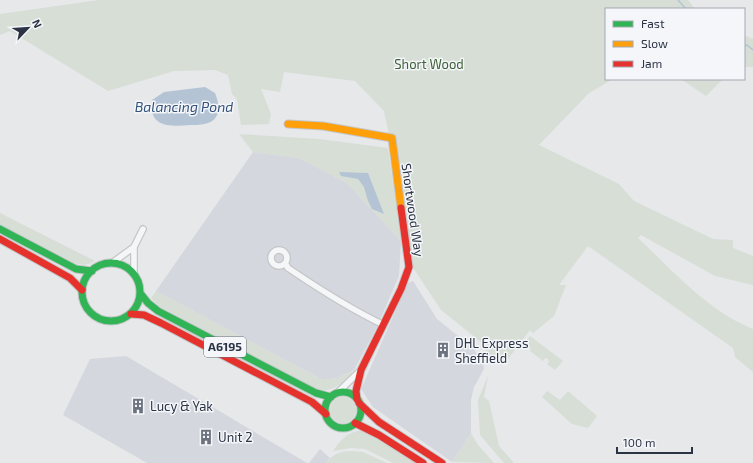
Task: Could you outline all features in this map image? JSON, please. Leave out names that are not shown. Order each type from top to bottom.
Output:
[{"type":"main road","name":"Shortwood Way","points":[[288,124],[323,126],[392,138],[408,267],[401,289],[361,370],[356,391],[358,401]]},
{"type":"main road","points":[[0,230],[76,269],[92,271]]},
{"type":"main road","points":[[0,239],[70,278],[82,290]]},
{"type":"main road","points":[[134,274],[124,266],[112,263],[105,264],[92,271],[87,276],[82,290],[83,300],[87,309],[94,316],[113,322],[131,314],[138,304],[140,292]]},
{"type":"main road","name":"A6195","points":[[134,274],[140,292],[148,304],[158,312],[316,393],[333,395],[347,393],[352,395],[379,422],[442,463]]},
{"type":"main road","name":"A6195","points":[[131,314],[144,315],[161,323],[312,402],[326,414],[328,419],[336,426],[347,428],[355,423]]},
{"type":"main road","points":[[326,414],[326,405],[333,395]]},
{"type":"main road","points":[[358,401],[360,413],[355,423],[379,435],[423,463]]},
{"type":"street","points":[[134,274],[134,247],[143,229]]},
{"type":"street","points":[[112,263],[134,247]]},
{"type":"street","points":[[285,263],[288,268],[326,294],[362,315],[384,325]]},
{"type":"street","name":"Shortwood Way","points":[[333,395],[361,370]]},
{"type":"shaded area","points":[[253,152],[299,158],[348,184],[401,241],[399,276],[376,329],[354,370],[337,378],[323,380],[156,291]]},
{"type":"shaded area","points":[[413,281],[437,319],[473,348],[483,363],[484,369],[474,387],[471,400],[471,433],[452,462],[373,407],[361,389],[408,283]]},
{"type":"shaded area","points":[[126,356],[307,463],[147,463],[63,415],[90,359]]},
{"type":"shaded area","points":[[320,449],[330,458],[326,463],[309,463]]},
{"type":"green space","name":"Short Wood","points":[[99,0],[688,0],[694,8],[605,8],[605,80],[611,80],[589,93],[539,145],[619,184],[634,201],[713,239],[733,240],[733,248],[753,256],[753,285],[715,276],[641,235],[638,238],[678,277],[706,301],[721,312],[753,329],[753,372],[735,357],[733,348],[588,246],[559,285],[566,285],[554,316],[533,333],[530,330],[508,359],[492,363],[481,342],[441,310],[412,266],[384,111],[355,81],[284,72],[280,92],[261,89],[271,114],[269,124],[241,125],[237,99],[232,94],[228,75],[215,70],[174,71],[108,91],[10,31],[0,35],[0,14]]},
{"type":"green space","points":[[745,35],[753,39],[753,67],[745,67]]},
{"type":"green space","points":[[682,80],[722,80],[706,96]]},
{"type":"green space","points":[[239,134],[319,139],[388,148],[401,241],[348,184],[299,158],[253,152]]},
{"type":"green space","points":[[0,213],[95,261],[85,265],[75,263],[0,224]]},
{"type":"green space","points":[[156,291],[323,380],[337,378],[354,370],[336,387],[321,391],[159,306],[151,298]]},
{"type":"green space","points":[[530,336],[563,361],[555,370],[547,364],[549,362],[548,359],[545,358],[543,361],[530,351],[531,349],[529,347],[527,349],[523,345]]},
{"type":"green space","points":[[488,376],[484,397],[489,401],[499,446],[514,463],[504,463],[480,435],[478,400]]},
{"type":"green space","points":[[547,391],[560,400],[568,391],[597,416],[588,428],[572,424],[542,397]]},
{"type":"green space","points":[[343,397],[352,401],[356,410],[352,419],[343,423],[334,419],[330,410],[334,401]]},
{"type":"green space","points":[[363,430],[415,463],[393,463],[365,449],[351,448],[333,451],[346,436],[353,432]]},
{"type":"green space","points":[[471,433],[478,445],[494,463],[452,462]]},
{"type":"green space","points":[[352,451],[363,452],[387,463],[326,463],[331,457],[337,454]]},
{"type":"water","name":"Balancing Pond","points":[[205,87],[215,93],[218,102],[218,114],[211,122],[197,125],[175,126],[162,123],[153,116],[152,100],[164,92]]},
{"type":"water","points":[[339,172],[368,173],[384,214],[372,209],[364,187],[358,179],[341,176]]},
{"type":"waterway","points":[[678,0],[685,8]]},
{"type":"waterway","points":[[745,46],[747,45],[753,50]]},
{"type":"traffic: fast","points":[[0,229],[76,269],[92,271]]},
{"type":"traffic: fast","points":[[111,263],[122,265],[132,271],[138,281],[140,292],[138,303],[132,313],[122,319],[111,321],[100,319],[90,313],[84,303],[82,292],[84,281],[90,271],[100,265],[111,263]]},
{"type":"traffic: fast","points":[[140,293],[148,303],[158,311],[316,393],[331,397]]},
{"type":"traffic: fast","points":[[343,392],[353,395],[358,400],[361,410],[358,420],[353,425],[343,428],[333,425],[328,420],[325,410],[328,400],[333,395],[343,392]]},
{"type":"traffic: slow","points":[[288,124],[323,126],[392,138],[401,208]]},
{"type":"traffic: jam","points":[[357,399],[356,391],[361,370],[401,289],[409,267],[401,208]]},
{"type":"traffic: jam","points":[[0,239],[70,278],[82,290]]},
{"type":"traffic: jam","points":[[131,314],[144,315],[161,323],[312,402],[326,414]]},
{"type":"traffic: jam","points":[[359,403],[379,422],[442,463]]},
{"type":"traffic: jam","points":[[355,423],[379,435],[423,463]]},
{"type":"place","name":"DHL Express Sheffield","points":[[443,350]]},
{"type":"place","name":"Lucy & Yak","points":[[138,406]]},
{"type":"place","name":"Unit 2","points":[[206,437]]}]
